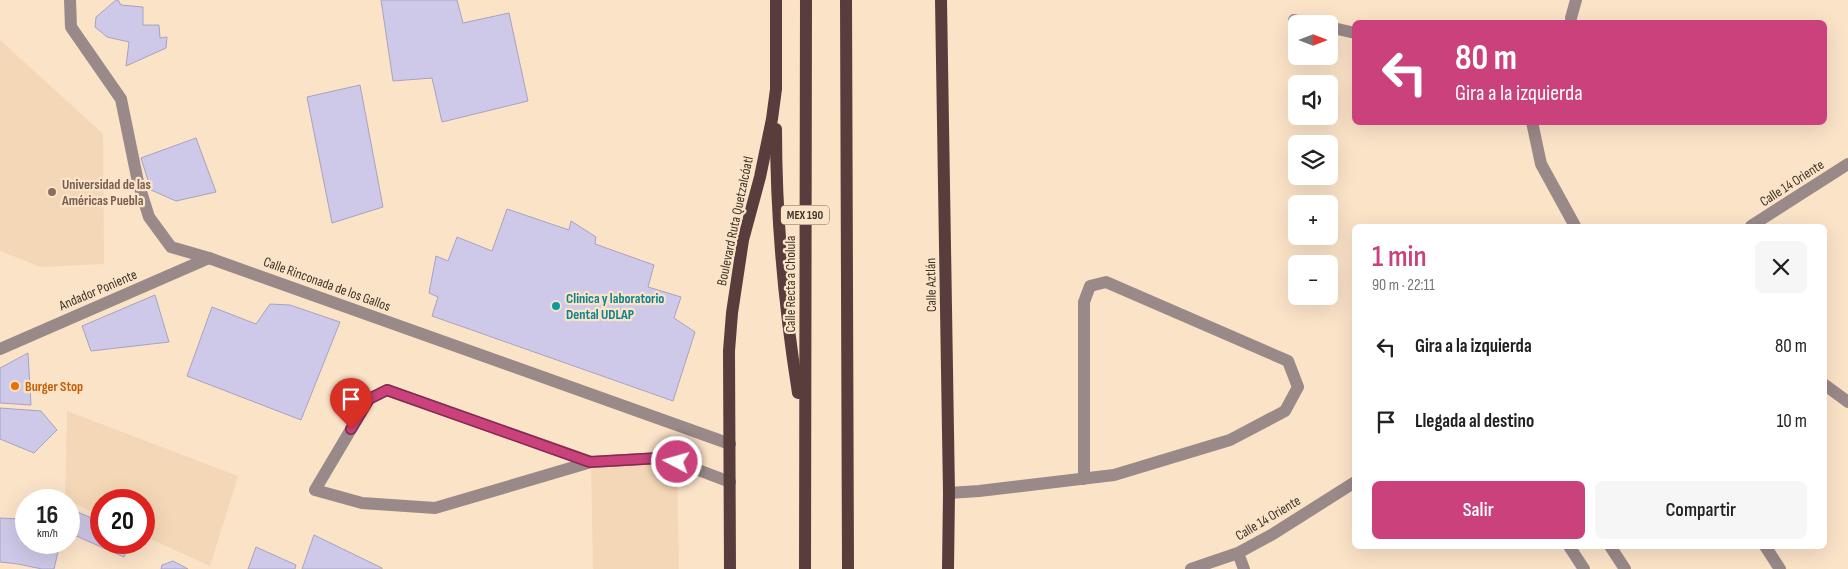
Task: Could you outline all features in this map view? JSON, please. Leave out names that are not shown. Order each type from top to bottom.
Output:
[{"type":"main road","name":"Boulevard Ruta Quetzalcóatl","points":[[730,569],[730,351],[737,275],[766,149],[776,88],[776,0]]},
{"type":"main road","name":"Calle Recta a Cholula","points":[[805,569],[806,0]]},
{"type":"main road","name":"MEX 190","points":[[846,0],[848,569]]},
{"type":"main road","name":"Calle Aztlán","points":[[942,0],[949,493],[948,569]]},
{"type":"main road","points":[[776,88],[778,207],[783,280],[804,430]]},
{"type":"street","name":"Calle Rinconada de los Gallos","points":[[70,0],[71,27],[121,99],[138,182],[149,217],[171,247],[209,258],[730,444]]},
{"type":"street","points":[[1571,18],[1576,0]]},
{"type":"street","points":[[1338,29],[1352,32]]},
{"type":"street","points":[[1533,125],[1541,164],[1574,224]]},
{"type":"street","name":"Calle 14 Oriente","points":[[1755,224],[1848,164]]},
{"type":"street","name":"Andador Poniente","points":[[0,348],[209,258]]},
{"type":"street","points":[[949,493],[979,492],[1084,479],[1114,475],[1230,440],[1285,411],[1298,387],[1288,361],[1106,282],[1090,286],[1084,302],[1084,479]]},
{"type":"street","points":[[1827,386],[1848,402]]},
{"type":"street","points":[[590,462],[387,390],[369,399],[315,490],[362,503],[436,508],[590,462],[660,458],[677,462],[730,482]]},
{"type":"street","name":"Calle 14 Oriente","points":[[1191,569],[1238,553],[1273,534],[1352,484]]},
{"type":"street","points":[[1571,549],[1584,569]]},
{"type":"street","points":[[1612,549],[1625,569]]},
{"type":"street","points":[[1767,549],[1780,569]]},
{"type":"street","points":[[1238,553],[1244,569]]},
{"type":"shaded area","name":"Universidad de las Américas Puebla","points":[[0,40],[103,134],[104,264],[41,267],[0,251]]},
{"type":"shaded area","points":[[67,411],[238,476],[210,566],[155,541],[155,489],[90,489],[90,511],[80,506],[80,489],[65,489]]},
{"type":"shaded area","points":[[591,462],[677,462],[679,569],[593,569]]},
{"type":"building","points":[[116,0],[121,5],[143,7],[143,25],[159,25],[160,38],[167,37],[166,48],[126,66],[129,42],[107,37],[95,27],[96,17]]},
{"type":"building","points":[[381,0],[457,0],[463,23],[509,13],[528,101],[442,122],[432,78],[393,81]]},
{"type":"building","points":[[360,85],[383,207],[332,223],[307,97]]},
{"type":"building","points":[[196,138],[216,192],[176,201],[151,190],[141,158]]},
{"type":"building","name":"Clinica y laboratorio Dental UDLAP","points":[[507,209],[569,230],[571,221],[596,237],[595,244],[654,265],[648,287],[681,297],[674,318],[695,332],[673,401],[432,316],[438,297],[429,293],[436,256],[448,261],[457,237],[492,251]]},
{"type":"building","points":[[155,295],[169,342],[91,351],[82,326]]},
{"type":"building","points":[[270,304],[290,305],[340,322],[301,420],[187,376],[212,307],[256,324]]},
{"type":"building","name":"Burger Stop","points":[[28,353],[31,405],[0,403],[0,368]]},
{"type":"building","points":[[0,408],[41,411],[57,430],[34,453],[0,439]]},
{"type":"building","points":[[80,513],[90,517],[90,542],[80,538]]},
{"type":"building","points":[[0,518],[15,519],[15,554],[58,554],[54,569],[42,569],[0,562]]},
{"type":"building","points":[[314,535],[382,568],[382,569],[302,569]]},
{"type":"building","points":[[256,547],[296,565],[295,569],[248,569]]},
{"type":"building","points":[[173,561],[188,569],[161,569],[162,565]]},
{"type":"place","name":"Universidad de las Américas Puebla","points":[[52,192]]},
{"type":"place","name":"Clinica y laboratorio Dental UDLAP","points":[[556,306]]},
{"type":"place","name":"Burger Stop","points":[[15,386]]},
{"type":"route","points":[[351,429],[369,399],[387,390],[590,462],[660,458],[677,462]]}]
